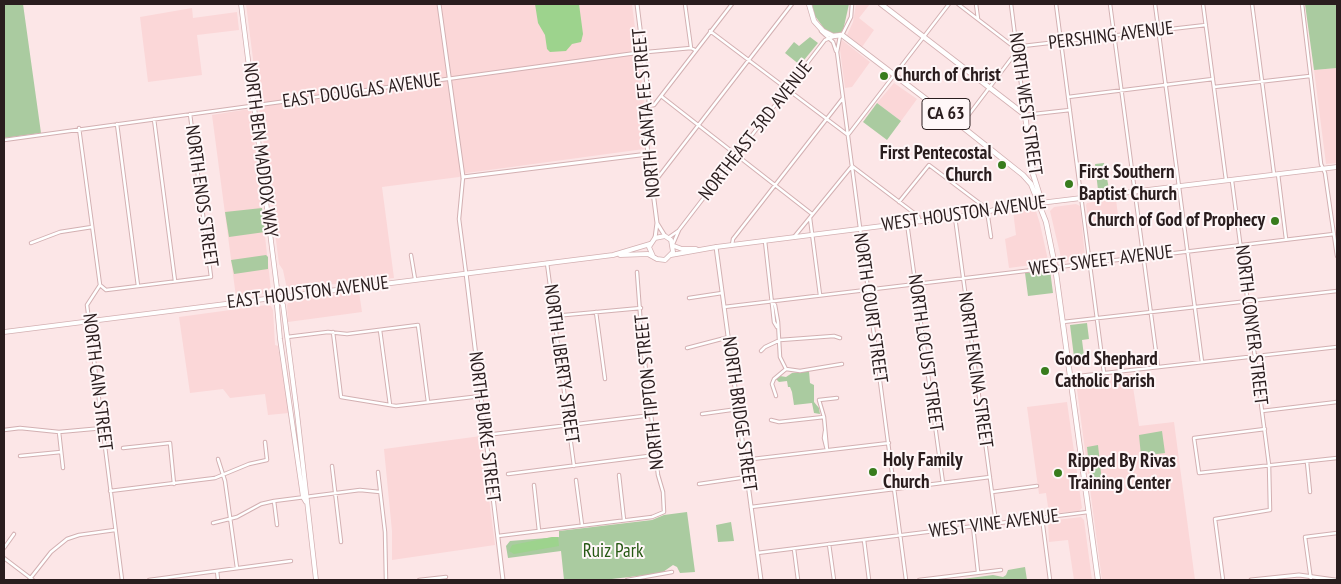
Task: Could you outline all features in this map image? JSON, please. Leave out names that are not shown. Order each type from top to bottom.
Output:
[{"type":"main road","name":"NORTH BEN MADDOX WAY","points":[[241,4],[278,296],[280,339],[303,497],[306,502],[316,580]]},
{"type":"main road","points":[[809,4],[812,17],[818,26]]},
{"type":"main road","name":"CA 63","points":[[879,4],[1025,115]]},
{"type":"main road","name":"CA 63","points":[[818,26],[827,34],[839,36],[960,125],[1026,178],[1040,203],[1055,266],[1098,580]]},
{"type":"main road","name":"NORTH WEST STREET","points":[[1025,115],[1033,174],[1040,196],[1040,203]]},
{"type":"main road","name":"WEST HOUSTON AVENUE","points":[[859,229],[920,222],[1134,190],[1337,167]]},
{"type":"main road","points":[[1026,178],[1030,178],[1033,174]]},
{"type":"main road","points":[[701,249],[678,248],[666,237],[655,238],[650,244],[653,256],[661,260],[671,255],[701,249],[859,229]]},
{"type":"main road","name":"EAST HOUSTON AVENUE","points":[[613,255],[650,244]]},
{"type":"main road","points":[[671,255],[673,244]]},
{"type":"main road","name":"EAST HOUSTON AVENUE","points":[[4,332],[613,255],[645,254],[653,256]]},
{"type":"main road","name":"NORTH BEN MADDOX WAY","points":[[278,296],[283,306],[308,496],[306,502]]},
{"type":"street","points":[[439,4],[463,177],[460,228],[466,273]]},
{"type":"street","name":"NORTH SANTA FE STREET","points":[[636,4],[649,106],[645,130],[657,223],[655,238]]},
{"type":"street","points":[[686,4],[691,48],[695,50]]},
{"type":"street","points":[[649,106],[654,105],[732,4]]},
{"type":"street","points":[[652,181],[656,180],[792,4]]},
{"type":"street","name":"NORTH COURT STREET","points":[[852,4],[852,17],[839,36],[837,52],[906,580]]},
{"type":"street","points":[[710,31],[848,135],[949,4]]},
{"type":"street","points":[[958,4],[1016,46]]},
{"type":"street","points":[[976,4],[978,19]]},
{"type":"street","name":"NORTH WEST STREET","points":[[1011,4],[1025,115]]},
{"type":"street","points":[[1056,4],[1104,373]]},
{"type":"street","points":[[1110,4],[1158,367]]},
{"type":"street","points":[[1155,4],[1202,362]]},
{"type":"street","points":[[1203,4],[1226,180]]},
{"type":"street","points":[[1252,4],[1286,239]]},
{"type":"street","points":[[1302,4],[1321,164],[1337,256]]},
{"type":"street","name":"PERSHING AVENUE","points":[[1016,46],[1206,25]]},
{"type":"street","points":[[818,26],[825,38],[833,42],[837,52]]},
{"type":"street","points":[[829,39],[839,36]]},
{"type":"street","name":"NORTHEAST 3RD AVENUE","points":[[673,244],[679,230],[788,90],[825,38]]},
{"type":"street","name":"EAST DOUGLAS AVENUE","points":[[4,140],[79,128],[691,48]]},
{"type":"street","points":[[960,125],[1014,55],[1017,55]]},
{"type":"street","points":[[1214,87],[1310,76]]},
{"type":"street","points":[[1068,97],[1213,80]]},
{"type":"street","points":[[660,96],[776,184],[811,215],[820,296]]},
{"type":"street","points":[[732,245],[733,239],[843,98]]},
{"type":"street","points":[[1025,115],[1070,110]]},
{"type":"street","name":"NORTH ENOS STREET","points":[[175,281],[212,277],[190,114]]},
{"type":"street","points":[[100,285],[106,290],[175,281],[154,118]]},
{"type":"street","points":[[117,124],[138,286]]},
{"type":"street","name":"NORTH CAIN STREET","points":[[79,128],[100,285],[87,303],[122,580]]},
{"type":"street","points":[[463,177],[648,154]]},
{"type":"street","points":[[899,202],[929,164],[982,205],[986,212],[991,237]]},
{"type":"street","points":[[794,237],[852,166],[918,216],[920,222]]},
{"type":"street","name":"NORTH CONYER STREET","points":[[1223,580],[1215,519],[1270,510],[1270,470],[1232,179]]},
{"type":"street","name":"NORTH ENCINA STREET","points":[[955,217],[996,524]]},
{"type":"street","name":"NORTH SANTA FE STREET","points":[[657,223],[666,237]]},
{"type":"street","name":"NORTH LOCUST STREET","points":[[908,223],[943,483]]},
{"type":"street","points":[[31,243],[60,232],[92,227]]},
{"type":"street","name":"NORTHEAST 3RD AVENUE","points":[[666,237],[679,230]]},
{"type":"street","name":"WEST SWEET AVENUE","points":[[724,307],[1334,234]]},
{"type":"street","points":[[765,241],[772,301],[775,305],[780,357],[786,369]]},
{"type":"street","name":"NORTH BRIDGE STREET","points":[[716,247],[761,580]]},
{"type":"street","points":[[411,255],[415,280]]},
{"type":"street","name":"NORTH LIBERTY STREET","points":[[547,263],[574,466]]},
{"type":"street","name":"NORTH TIPTON STREET","points":[[624,520],[656,516],[664,512],[641,327],[637,272]]},
{"type":"street","name":"NORTH BURKE STREET","points":[[466,273],[503,580]]},
{"type":"street","points":[[1063,322],[1337,291]]},
{"type":"street","points":[[688,298],[722,293]]},
{"type":"street","points":[[554,316],[641,308]]},
{"type":"street","points":[[596,312],[605,379]]},
{"type":"street","points":[[287,337],[333,332],[348,334],[418,325],[428,402]]},
{"type":"street","points":[[380,330],[390,405]]},
{"type":"street","points":[[333,332],[341,397],[390,405],[480,396]]},
{"type":"street","points":[[761,351],[765,347],[778,342],[834,336],[840,338]]},
{"type":"street","points":[[687,348],[729,337]]},
{"type":"street","points":[[1070,377],[1337,347]]},
{"type":"street","points":[[776,396],[772,384],[774,379],[786,369],[800,371],[842,364]]},
{"type":"street","points":[[827,450],[824,438],[824,417],[819,400],[837,398]]},
{"type":"street","points":[[1262,411],[1337,402]]},
{"type":"street","points":[[702,414],[738,409]]},
{"type":"street","points":[[486,435],[652,415]]},
{"type":"street","points":[[771,420],[779,422],[824,417]]},
{"type":"street","points":[[4,430],[20,428],[59,432],[103,428]]},
{"type":"street","points":[[1265,430],[1194,438],[1199,473],[1337,458]]},
{"type":"street","points":[[59,432],[63,468]]},
{"type":"street","points":[[110,491],[174,484],[224,475],[249,464],[267,460],[264,442]]},
{"type":"street","points":[[123,448],[170,443],[174,484]]},
{"type":"street","points":[[744,460],[888,443]]},
{"type":"street","points":[[20,456],[61,452]]},
{"type":"street","points":[[508,474],[656,455]]},
{"type":"street","points":[[218,459],[224,475],[232,518],[238,568]]},
{"type":"street","points":[[1307,462],[1310,492]]},
{"type":"street","points":[[332,466],[341,542]]},
{"type":"street","points":[[378,472],[385,532],[386,580]]},
{"type":"street","points":[[498,536],[624,520],[619,475]]},
{"type":"street","points":[[751,507],[990,477]]},
{"type":"street","points":[[699,484],[747,478]]},
{"type":"street","points":[[576,480],[582,526]]},
{"type":"street","points":[[534,485],[539,530]]},
{"type":"street","points":[[992,492],[1037,486]]},
{"type":"street","points":[[213,523],[232,518],[261,504],[274,501],[360,490],[380,492]]},
{"type":"street","points":[[274,501],[276,525]]},
{"type":"street","name":"WEST VINE AVENUE","points":[[757,553],[1088,512]]},
{"type":"street","points":[[1042,518],[1050,580]]},
{"type":"street","points":[[973,526],[978,572]]},
{"type":"street","points":[[4,558],[31,580],[51,552],[67,539],[79,535],[115,530]]},
{"type":"street","points":[[1311,578],[1305,537],[1337,533]]},
{"type":"street","points":[[4,548],[14,534]]},
{"type":"street","points":[[864,540],[870,580]]},
{"type":"street","points":[[829,544],[834,580]]},
{"type":"street","points":[[794,549],[798,580]]},
{"type":"street","points":[[149,580],[291,561]]},
{"type":"street","points":[[216,570],[218,580]]},
{"type":"street","points":[[919,580],[1001,570]]},
{"type":"street","points":[[627,580],[672,572]]},
{"type":"street","points":[[419,580],[446,576]]},
{"type":"street","points":[[1251,580],[1282,576],[1335,580]]},
{"type":"shaded area","points":[[246,4],[632,4],[644,99],[641,125],[644,149],[467,173],[459,177],[382,187],[394,278],[287,289],[283,270],[279,264]]},
{"type":"shaded area","points":[[535,4],[579,4],[583,34],[581,42],[572,44],[566,51],[550,52],[547,49],[545,35],[538,23]]},
{"type":"shaded area","points":[[856,4],[870,4],[859,18],[874,30],[862,47],[847,35],[853,22]]},
{"type":"shaded area","points":[[192,8],[193,18],[237,12],[239,30],[197,35],[202,75],[148,82],[140,17]]},
{"type":"shaded area","points":[[842,40],[870,62],[852,87],[845,88],[839,42]]},
{"type":"shaded area","points":[[1337,68],[1337,163],[1326,164],[1314,70]]},
{"type":"shaded area","points":[[894,83],[917,99],[901,121],[877,103]]},
{"type":"shaded area","points":[[249,109],[251,111],[271,290],[268,293],[236,297],[212,115]]},
{"type":"shaded area","points":[[1116,199],[1119,224],[1089,228],[1087,203]]},
{"type":"shaded area","points":[[1076,204],[1080,206],[1085,257],[1084,259],[1062,262],[1050,211],[1054,207]]},
{"type":"shaded area","points":[[1032,209],[1036,211],[1048,260],[1046,263],[1009,268],[1005,239],[1016,235],[1013,211]]},
{"type":"shaded area","points":[[359,292],[362,312],[288,322],[287,305],[291,300]]},
{"type":"shaded area","points":[[271,306],[273,310],[275,345],[278,346],[289,413],[268,415],[265,394],[230,398],[223,389],[190,393],[179,317]]},
{"type":"shaded area","points":[[1131,374],[1139,426],[1174,422],[1195,580],[1102,580],[1076,382],[1077,380]]},
{"type":"shaded area","points":[[1067,402],[1082,508],[1079,511],[1049,514],[1046,493],[1039,494],[1027,407]]},
{"type":"shaded area","points":[[481,436],[495,545],[392,560],[392,531],[384,449]]},
{"type":"shaded area","points":[[1081,517],[1084,520],[1092,580],[1074,580],[1068,540],[1049,542],[1048,521]]},
{"type":"shaded area","points":[[558,537],[559,546],[514,554],[509,551],[512,545]]},
{"type":"green space","points":[[4,4],[23,4],[41,133],[4,138]]},
{"type":"green space","points":[[812,4],[849,4],[843,31],[836,34],[826,31],[815,16]]},
{"type":"green space","points":[[1305,4],[1337,4],[1337,68],[1314,70]]},
{"type":"green space","points":[[810,37],[818,43],[800,65],[785,53],[794,42],[799,46]]},
{"type":"green space","points":[[877,103],[901,121],[887,140],[863,122]]},
{"type":"green space","points":[[1104,163],[1109,189],[1098,190],[1095,164]]},
{"type":"green space","points":[[262,208],[265,232],[229,237],[225,212]]},
{"type":"green space","points":[[266,255],[268,257],[268,269],[234,274],[231,260]]},
{"type":"green space","points":[[1050,270],[1053,293],[1028,296],[1025,273]]},
{"type":"green space","points":[[1087,323],[1089,339],[1082,340],[1084,356],[1074,357],[1070,325]]},
{"type":"green space","points":[[809,371],[810,383],[814,385],[814,402],[819,408],[820,414],[814,413],[812,403],[794,405],[792,392],[790,387],[788,387],[787,381],[779,382],[776,379],[780,376],[786,377],[792,373]]},
{"type":"green space","points":[[1162,431],[1165,453],[1141,456],[1139,435]]},
{"type":"green space","points":[[1098,445],[1102,482],[1091,484],[1087,447]]},
{"type":"green space","name":"Ruiz Park","points":[[687,512],[695,572],[680,573],[677,567],[673,565],[663,572],[647,575],[603,580],[564,580],[561,551],[508,558],[506,546],[510,541],[559,537],[559,531],[652,520],[664,515]]},
{"type":"green space","points":[[731,522],[734,541],[718,542],[716,525]]},
{"type":"green space","points":[[1025,567],[1027,580],[955,580],[993,575],[1003,577],[1008,570]]},
{"type":"place","name":"Church of Christ","points":[[884,76]]},
{"type":"place","name":"First Pentecostal Church","points":[[1002,165]]},
{"type":"place","name":"First Southern Baptist Church","points":[[1069,184]]},
{"type":"place","name":"Church of God of Prophecy","points":[[1275,221]]},
{"type":"place","name":"Good Shephard Catholic Parish","points":[[1045,371]]},
{"type":"place","name":"Holy Family Church","points":[[873,472]]},
{"type":"place","name":"Ripped By Rivas Training Center","points":[[1058,473]]}]
